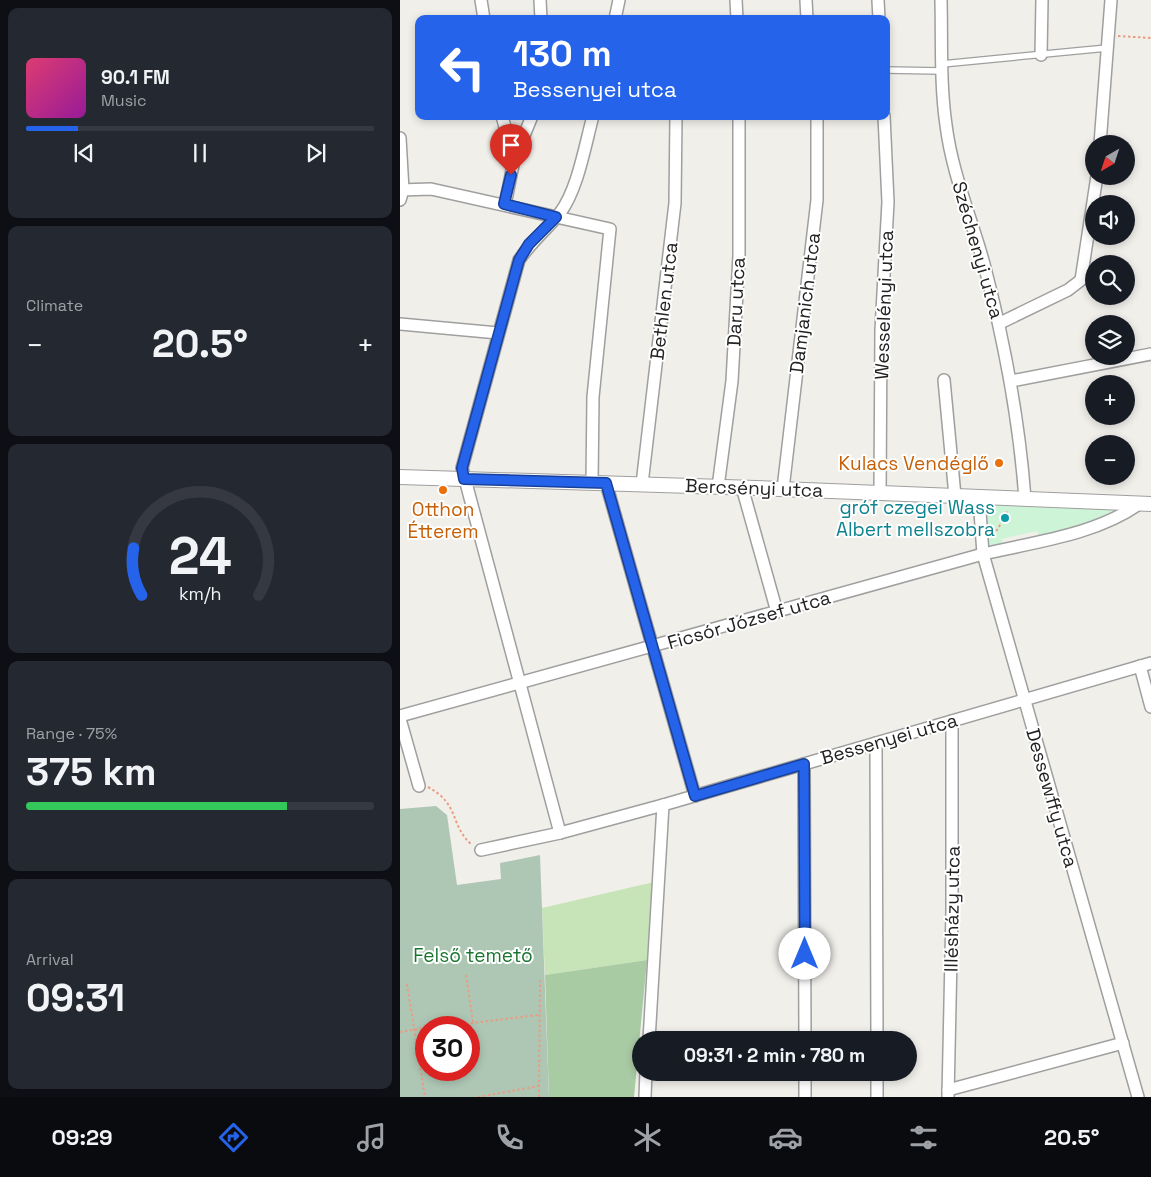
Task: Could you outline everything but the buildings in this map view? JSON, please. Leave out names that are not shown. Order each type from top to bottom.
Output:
[{"type":"street","points":[[481,0],[483,15]]},
{"type":"street","points":[[540,0],[541,15]]},
{"type":"street","points":[[616,15],[618,0]]},
{"type":"street","points":[[736,0],[736,15]]},
{"type":"street","points":[[806,0],[807,15]]},
{"type":"street","points":[[878,0],[879,15]]},
{"type":"street","name":"Széchenyi utca","points":[[941,0],[942,68],[946,124],[953,167],[1000,323],[1020,432],[1025,499]]},
{"type":"street","points":[[1041,55],[1042,0]]},
{"type":"street","points":[[1101,135],[1111,0]]},
{"type":"street","points":[[503,120],[514,160]]},
{"type":"street","points":[[504,204],[514,160],[530,120]]},
{"type":"street","points":[[560,833],[462,468],[519,260],[529,244],[556,217],[572,191],[592,120]]},
{"type":"street","name":"Bethlen utca","points":[[642,484],[675,203],[676,120]]},
{"type":"street","name":"Daru utca","points":[[718,487],[732,381],[739,266],[739,120]]},
{"type":"street","name":"Damjanich utca","points":[[783,489],[817,200],[817,120]]},
{"type":"street","name":"Wesselényi utca","points":[[880,493],[880,330],[888,202],[884,120]]},
{"type":"street","points":[[400,138],[401,193],[431,189],[610,229],[594,397],[599,483],[652,647],[695,796]]},
{"type":"street","points":[[1000,323],[1068,290],[1081,280],[1096,185]]},
{"type":"street","points":[[400,312],[400,324],[498,333]]},
{"type":"street","points":[[1011,380],[1151,354]]},
{"type":"street","points":[[944,380],[955,496]]},
{"type":"street","name":"Bercsényi utca","points":[[400,477],[742,487],[1145,504]]},
{"type":"street","points":[[742,487],[777,612]]},
{"type":"street","name":"Dessewffy utca","points":[[979,497],[987,553],[1024,700],[1138,1097]]},
{"type":"street","name":"Bercsényi utca","points":[[987,553],[1074,532],[1145,504]]},
{"type":"street","name":"Ficsór József utca","points":[[400,716],[987,553]]},
{"type":"street","points":[[1146,664],[1151,707]]},
{"type":"street","name":"Bessenyei utca","points":[[481,850],[560,833],[663,805],[1146,664]]},
{"type":"street","points":[[400,720],[419,786]]},
{"type":"street","name":"Illésházy utca","points":[[948,1094],[952,910],[952,721]]},
{"type":"street","points":[[876,743],[877,1031]]},
{"type":"street","points":[[804,764],[805,1031]]},
{"type":"street","points":[[649,1031],[663,805]]},
{"type":"street","points":[[948,1094],[1123,1043]]},
{"type":"street","points":[[645,1097],[646,1081]]},
{"type":"street","points":[[805,1081],[805,1097]]},
{"type":"street","points":[[877,1081],[877,1097]]},
{"type":"lane","points":[[890,70],[942,68],[1107,48]]},
{"type":"path","points":[[1108,35],[1151,38]]},
{"type":"path","points":[[987,553],[992,537],[1001,526],[1003,517],[1008,512],[1009,498]]},
{"type":"path","points":[[419,786],[427,787],[446,800],[455,815],[459,830],[464,838],[481,850]]},
{"type":"path","points":[[466,975],[471,1016]]},
{"type":"path","points":[[540,980],[540,1097]]},
{"type":"path","points":[[400,1032],[415,1030],[407,984]]},
{"type":"path","points":[[480,1021],[539,1015]]},
{"type":"path","points":[[423,1081],[425,1097]]},
{"type":"path","points":[[478,1097],[539,1086]]},
{"type":"green space","points":[[979,497],[1138,504],[1128,511],[1040,540],[1037,531],[1002,539],[1004,549],[983,554]]},
{"type":"green space","name":"Felső temető","points":[[436,806],[447,815],[457,885],[501,879],[500,863],[540,855],[549,1097],[400,1097],[400,809]]},
{"type":"green space","points":[[654,882],[647,960],[545,975],[542,908]]},
{"type":"green space","points":[[647,960],[640,1031],[632,1031],[632,1081],[636,1081],[634,1097],[549,1097],[545,975]]},
{"type":"place","name":"Kulacs Vendéglő","points":[[999,463]]},
{"type":"place","name":"Otthon Étterem","points":[[443,490]]},
{"type":"place","name":"gróf czegei Wass Albert mellszobra","points":[[1005,518]]},
{"type":"route","points":[[511,175],[504,204],[556,217],[529,244],[519,260],[506,300],[462,468],[464,479],[606,483],[695,796],[804,764],[805,954]]}]
